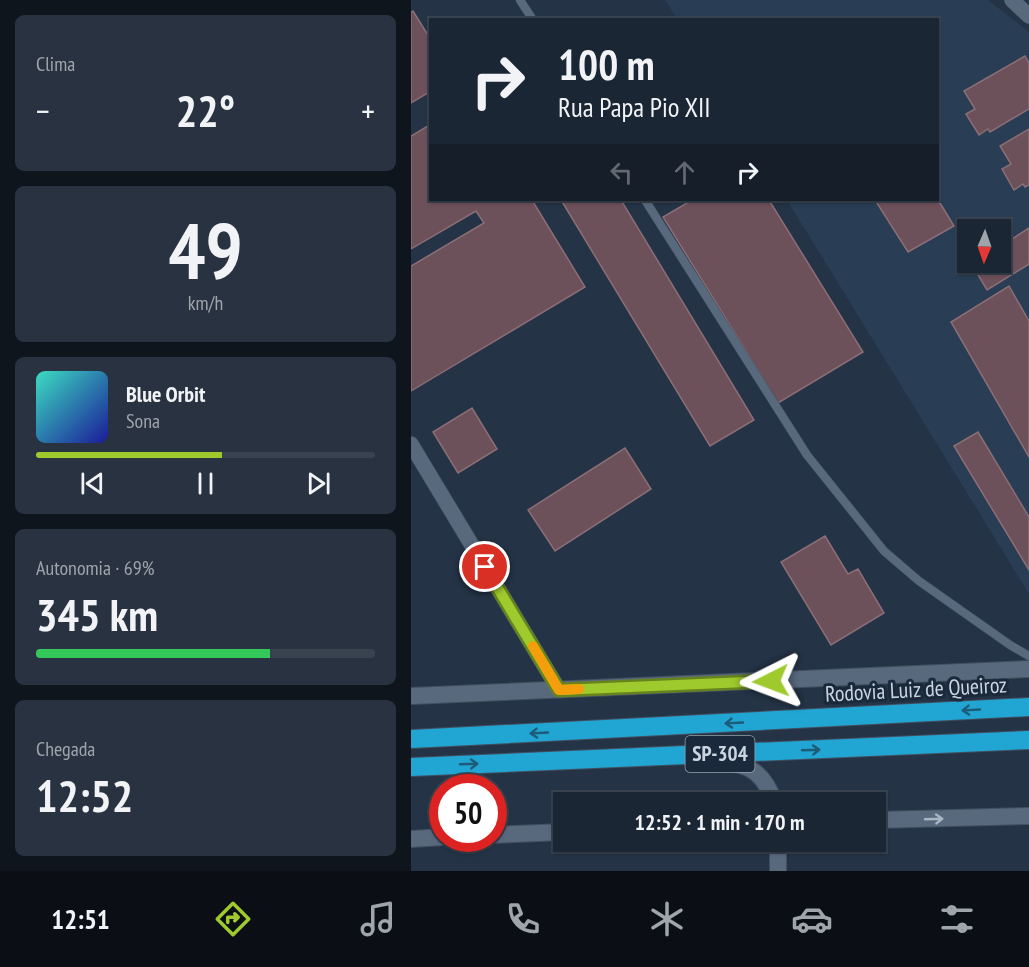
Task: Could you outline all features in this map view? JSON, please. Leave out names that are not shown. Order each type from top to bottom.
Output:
[{"type":"highway","name":"Rodovia Luiz de Queiroz","points":[[411,739],[1029,707]]},
{"type":"highway","name":"SP-304","points":[[411,766],[1029,740]]},
{"type":"highway","points":[[995,742],[1029,750]]},
{"type":"main road","points":[[411,696],[1029,669]]},
{"type":"main road","points":[[649,757],[752,768],[761,776],[769,792]]},
{"type":"main road","points":[[886,820],[1029,816]]},
{"type":"main road","points":[[507,834],[553,832]]},
{"type":"main road","points":[[411,839],[429,838]]},
{"type":"main road","points":[[778,852],[778,871]]},
{"type":"street","points":[[1012,0],[1029,16]]},
{"type":"street","points":[[411,444],[559,690]]},
{"type":"lane","points":[[520,0],[532,18]]},
{"type":"lane","points":[[646,201],[807,455],[884,551],[919,580],[1029,656]]},
{"type":"shaded area","points":[[665,0],[988,0],[1029,32],[1029,594],[788,201],[939,201],[939,18],[676,18]]},
{"type":"building","points":[[413,11],[429,37],[429,92],[411,103],[411,12]]},
{"type":"building","points":[[1025,56],[1029,63],[1029,109],[990,132],[988,129],[979,135],[966,114],[975,109],[964,91]]},
{"type":"building","points":[[429,125],[429,201],[533,201],[585,287],[411,391],[411,266],[484,223],[476,211],[411,249],[411,136]]},
{"type":"building","points":[[1029,129],[1029,185],[1025,187],[1023,184],[1014,190],[1002,169],[1011,164],[1000,146]]},
{"type":"building","points":[[562,201],[622,201],[754,420],[710,446]]},
{"type":"building","points":[[690,201],[770,201],[863,352],[778,403],[663,217]]},
{"type":"building","points":[[876,201],[939,201],[954,226],[908,252]]},
{"type":"building","points":[[1029,228],[1029,264],[987,290],[977,273],[1011,273],[1011,240]]},
{"type":"building","points":[[1009,286],[1029,321],[1029,457],[951,322]]},
{"type":"building","points":[[472,408],[497,449],[458,473],[433,432]]},
{"type":"building","points":[[978,432],[1029,517],[1029,570],[954,446]]},
{"type":"building","points":[[625,448],[651,489],[555,551],[528,510]]},
{"type":"building","points":[[825,536],[848,574],[858,569],[884,613],[831,645],[781,562]]},
{"type":"slow traffic","points":[[533,646],[559,690],[579,689]]},
{"type":"route","points":[[485,567],[559,690],[771,681]]}]
